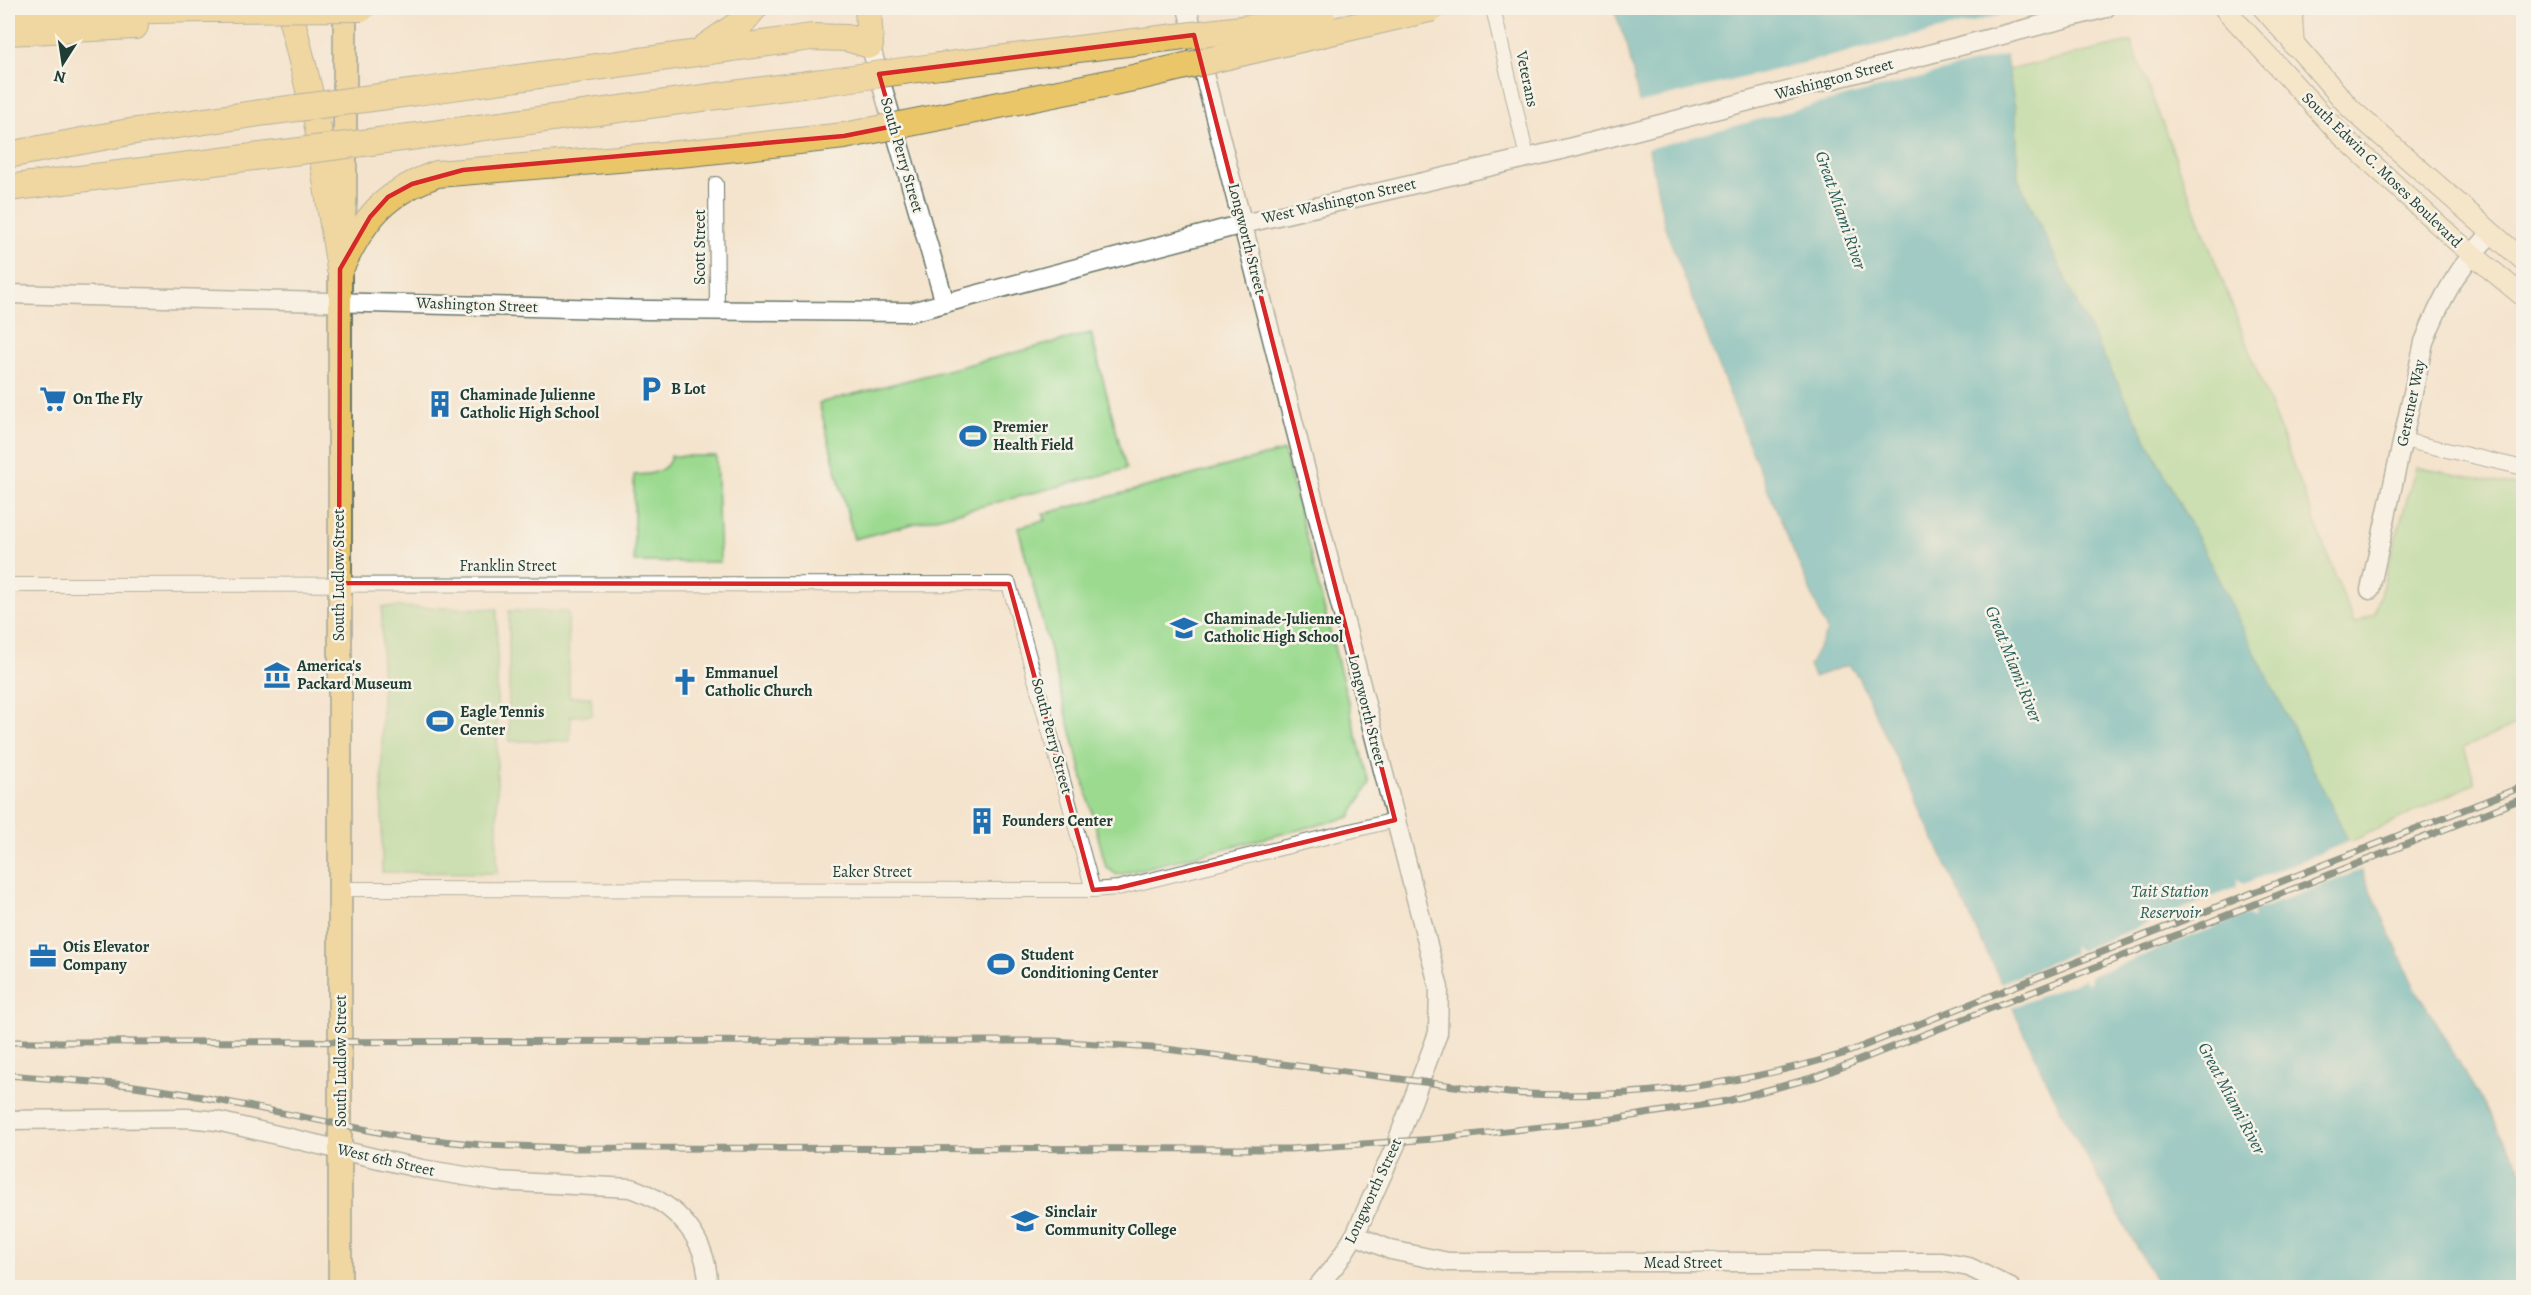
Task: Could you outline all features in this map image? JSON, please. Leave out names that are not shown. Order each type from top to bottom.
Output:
[{"type":"highway","points":[[8,13],[34,22],[130,27],[199,9],[362,8]]},
{"type":"highway","points":[[698,51],[720,39],[754,8]]},
{"type":"highway","points":[[8,155],[129,132],[698,51],[822,36],[847,38],[870,45],[868,8]]},
{"type":"highway","points":[[8,188],[940,66],[1412,8]]},
{"type":"highway","points":[[340,269],[370,217],[388,197],[437,174],[690,153],[844,136],[1138,77],[1433,8]]},
{"type":"highway","points":[[8,32],[34,22]]},
{"type":"highway","points":[[293,25],[317,122],[340,269]]},
{"type":"main road","name":"South Ludlow Street","points":[[340,1287],[340,269],[345,202],[345,8]]},
{"type":"main road","name":"South Edwin C. Moses Boulevard","points":[[2224,8],[2340,134],[2471,254],[2523,297]]},
{"type":"main road","name":"South Edwin C. Moses Boulevard","points":[[2263,8],[2351,109],[2523,261]]},
{"type":"main road","points":[[2294,46],[2292,17],[2295,8]]},
{"type":"street","name":"South Perry Street","points":[[860,8],[945,303]]},
{"type":"street","name":"Longworth Street","points":[[1187,8],[1439,988],[1439,1024],[1432,1054],[1397,1142],[1355,1235],[1338,1262],[1316,1287]]},
{"type":"street","name":"Veterans","points":[[1493,8],[1527,158]]},
{"type":"street","name":"Washington Street","points":[[1561,150],[2106,8]]},
{"type":"street","name":"West Washington Street","points":[[945,303],[1243,224],[1561,150]]},
{"type":"street","name":"Scott Street","points":[[716,184],[717,310]]},
{"type":"street","name":"Gerstner Way","points":[[2370,590],[2424,342],[2437,308],[2471,254],[2491,234]]},
{"type":"street","name":"Washington Street","points":[[8,294],[717,310],[911,312],[945,303]]},
{"type":"street","points":[[2403,440],[2523,468]]},
{"type":"street","name":"South Perry Street","points":[[1009,584],[1093,890]]},
{"type":"street","name":"Franklin Street","points":[[8,585],[1009,584]]},
{"type":"street","name":"Eaker Street","points":[[341,889],[1093,890],[1118,888],[1395,820]]},
{"type":"street","name":"West 6th Street","points":[[8,1119],[197,1119],[217,1121],[422,1169],[496,1181],[631,1188],[670,1207],[696,1239],[703,1254],[708,1287]]},
{"type":"street","name":"Mead Street","points":[[1355,1235],[1391,1250],[1448,1262],[1942,1262],[1969,1268],[2011,1287]]},
{"type":"highlighted area","points":[[1194,35],[1395,820],[1118,888],[1093,890],[1009,584],[339,583],[340,269],[370,217],[388,197],[412,184],[463,170],[844,136],[894,126],[879,74]]},
{"type":"green space","points":[[2131,42],[2354,624],[2375,613],[2416,467],[2523,487],[2523,722],[2464,747],[2475,783],[2348,843],[2077,304],[2018,178],[2016,113],[2008,70]]},
{"type":"green space","name":"Premier Health Field","points":[[1091,333],[1126,469],[854,539],[819,403]]},
{"type":"green space","points":[[1284,451],[1369,784],[1350,817],[1117,875],[1106,867],[1018,527],[1046,520],[1043,514]]},
{"type":"green space","points":[[671,456],[716,456],[720,562],[634,562],[634,475],[657,472],[666,466]]},
{"type":"green space","name":"Eagle Tennis Center","points":[[382,607],[497,609],[497,873],[382,872]]},
{"type":"green space","points":[[509,611],[568,612],[569,697],[591,697],[592,715],[571,716],[570,741],[509,741]]},
{"type":"water","name":"Tait Station Reservoir","points":[[1613,8],[1997,8],[2016,113],[2018,179],[2077,304],[2223,588],[2338,819],[2412,982],[2523,1172],[2523,1287],[2159,1287],[2061,1111],[1858,677],[1849,665],[1814,677],[1809,666],[1827,631],[1748,442],[1665,227],[1627,44]]},
{"type":"pier","points":[[2002,15],[2008,54],[1646,149],[1636,104]]},
{"type":"pier","points":[[2351,841],[2363,869],[2254,911],[2253,919],[2248,914],[2090,976],[2089,984],[2084,979],[2010,1008],[1999,984],[2074,953],[2073,945],[2080,951],[2237,887],[2237,879],[2244,884]]},
{"type":"railway","points":[[8,1042],[1055,1041],[1166,1049],[1509,1093],[1595,1094],[1678,1088],[1760,1075],[1843,1054],[2524,786]]},
{"type":"railway","points":[[8,1075],[128,1085],[187,1094],[403,1137],[483,1145],[571,1148],[1290,1149],[1434,1139],[1613,1119],[1727,1101],[1819,1076],[2524,798]]},
{"type":"place","name":"B Lot","points":[[651,389]]},
{"type":"place","name":"On The Fly","points":[[53,399]]},
{"type":"place","name":"Chaminade Julienne Catholic High School","points":[[440,404]]},
{"type":"place","name":"Premier Health Field","points":[[973,436]]},
{"type":"place","name":"Chaminade-Julienne Catholic High School","points":[[1184,628]]},
{"type":"place","name":"America's Packard Museum","points":[[277,675]]},
{"type":"place","name":"Emmanuel Catholic Church","points":[[685,682]]},
{"type":"place","name":"Eagle Tennis Center","points":[[440,721]]},
{"type":"place","name":"Founders Center","points":[[982,821]]},
{"type":"place","name":"Otis Elevator Company","points":[[43,956]]},
{"type":"place","name":"Student Conditioning Center","points":[[1001,964]]},
{"type":"place","name":"Sinclair Community College","points":[[1025,1221]]},
{"type":"water label","name":"Great Miami River","points":[[1841,210]]},
{"type":"water label","name":"Great Miami River","points":[[2014,664]]},
{"type":"water label","name":"Great Miami River","points":[[2232,1098]]}]
